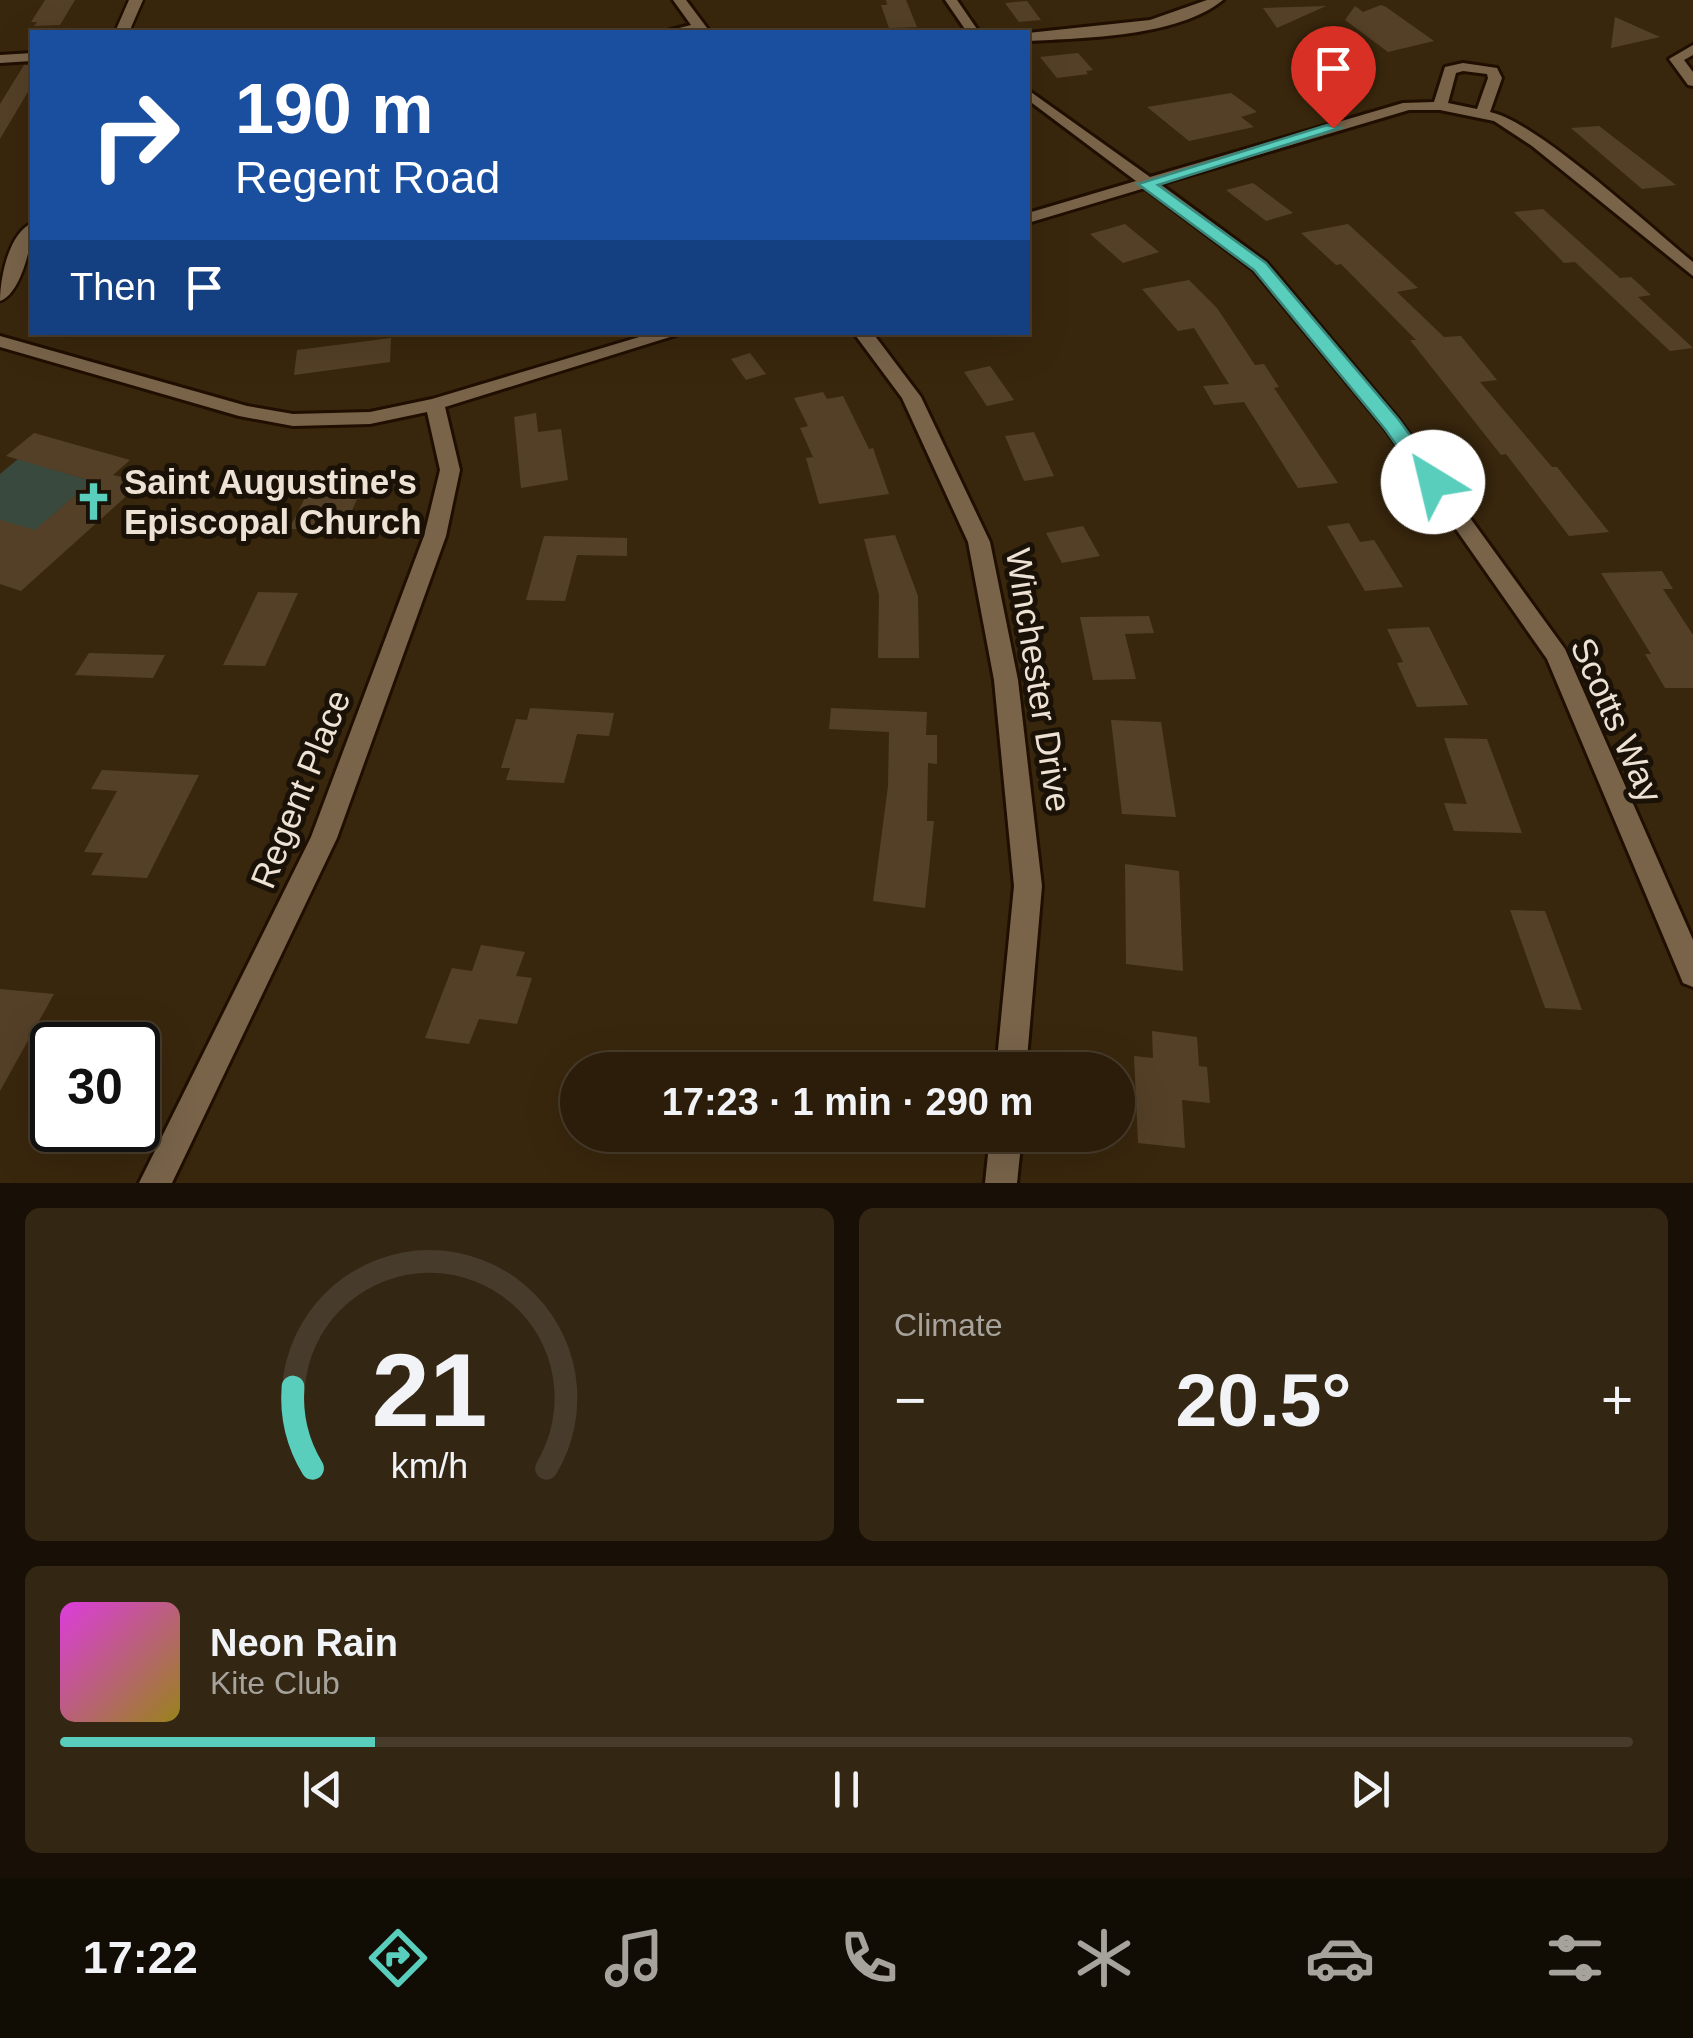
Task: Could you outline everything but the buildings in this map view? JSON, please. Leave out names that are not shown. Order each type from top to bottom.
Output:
[{"type":"street","points":[[123,30],[136,0]]},
{"type":"street","points":[[679,0],[703,30]]},
{"type":"street","points":[[951,0],[972,30]]},
{"type":"street","points":[[1030,37],[1110,30],[1176,17],[1216,0]]},
{"type":"street","points":[[1693,48],[1676,59],[1693,82]]},
{"type":"street","points":[[0,59],[30,56]]},
{"type":"street","points":[[1440,106],[1450,70],[1480,68],[1492,72],[1495,78],[1482,114]]},
{"type":"street","name":"Scotts Way","points":[[1030,96],[1260,266],[1392,424],[1556,655],[1693,973]]},
{"type":"street","points":[[1030,217],[1408,106],[1440,106],[1499,118],[1537,143],[1693,271]]},
{"type":"street","points":[[0,295],[30,232]]},
{"type":"street","points":[[0,341],[246,412],[293,420],[370,418],[435,404],[668,335]]},
{"type":"street","name":"Winchester Drive","points":[[864,335],[912,398],[979,542],[1006,680],[1028,886],[1014,1052]]},
{"type":"street","name":"Regent Place","points":[[155,1183],[324,838],[435,536],[450,470],[435,404]]},
{"type":"street","points":[[1001,1183],[1004,1152]]},
{"type":"green space","points":[[18,459],[92,481],[24,540],[0,520],[0,474]]},
{"type":"place","name":"Saint Augustine's Episcopal Church","points":[[94,501]]},
{"type":"route","points":[[1333,128],[1146,184],[1260,266],[1392,424],[1433,482]]}]
